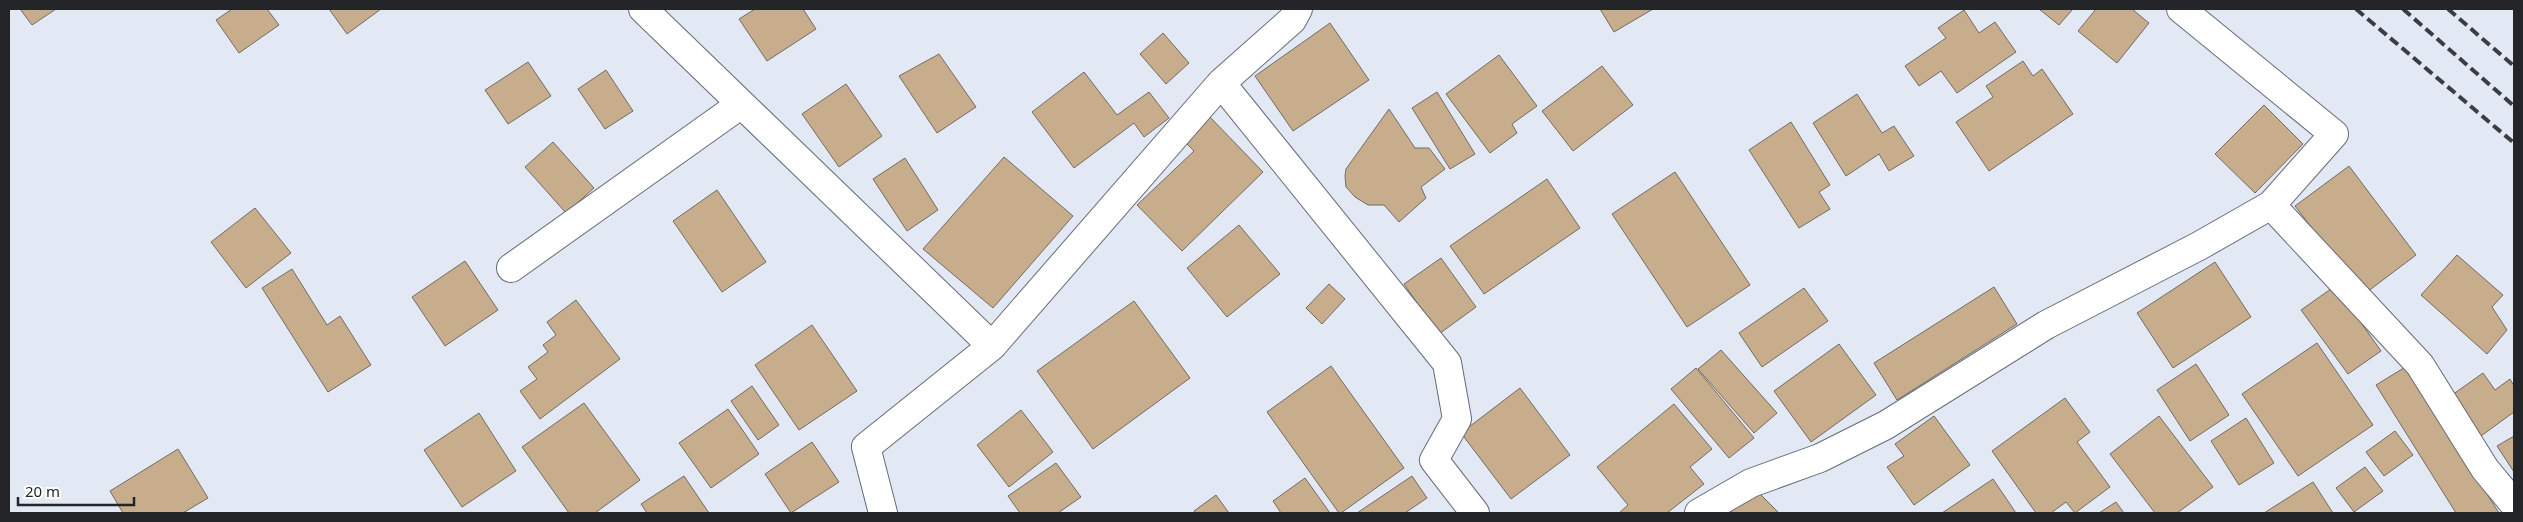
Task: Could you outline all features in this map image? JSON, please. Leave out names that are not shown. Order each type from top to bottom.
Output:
[{"type":"street","points":[[643,9],[740,105],[992,346]]},
{"type":"street","points":[[882,513],[866,446],[992,346],[1221,83],[1292,20],[1298,9]]},
{"type":"street","points":[[1698,513],[1751,483],[1820,458],[1886,425],[2046,325],[2199,246],[2270,205],[2334,134],[2181,9]]},
{"type":"street","points":[[1221,83],[1447,363],[1456,419],[1434,460],[1463,509]]},
{"type":"street","points":[[511,268],[740,105]]},
{"type":"street","points":[[2270,205],[2420,365],[2485,469],[2514,504]]},
{"type":"building","points":[[20,9],[56,9],[32,25]]},
{"type":"building","points":[[232,9],[267,9],[279,25],[239,53],[216,20]]},
{"type":"building","points":[[329,9],[381,9],[347,34]]},
{"type":"building","points":[[755,9],[803,9],[816,29],[767,61],[739,19]]},
{"type":"building","points":[[1600,9],[1653,9],[1614,32]]},
{"type":"building","points":[[2039,9],[2073,9],[2059,25]]},
{"type":"building","points":[[2096,9],[2132,9],[2149,23],[2117,63],[2078,31]]},
{"type":"building","points":[[1964,10],[1979,33],[1995,22],[2016,52],[1957,93],[1941,71],[1919,86],[1905,66],[1946,38],[1938,28]]},
{"type":"building","points":[[1330,23],[1369,80],[1293,131],[1255,76]]},
{"type":"building","points":[[1163,33],[1189,63],[1166,84],[1140,54]]},
{"type":"building","points":[[939,54],[976,107],[937,133],[899,76]]},
{"type":"building","points":[[1499,55],[1537,106],[1512,124],[1517,133],[1490,153],[1446,94]]},
{"type":"building","points":[[2023,61],[2033,76],[2042,69],[2073,114],[1989,171],[1956,122],[1993,97],[1986,86]]},
{"type":"building","points":[[528,62],[551,96],[508,124],[485,90]]},
{"type":"building","points":[[1602,66],[1633,105],[1573,151],[1542,111]]},
{"type":"building","points":[[606,70],[633,111],[605,129],[578,89]]},
{"type":"building","points":[[1084,72],[1117,115],[1149,92],[1169,118],[1144,137],[1134,123],[1074,168],[1032,112]]},
{"type":"building","points":[[846,84],[882,136],[839,167],[802,114]]},
{"type":"building","points":[[1437,92],[1475,154],[1450,169],[1412,108]]},
{"type":"building","points":[[1857,94],[1882,133],[1894,126],[1914,156],[1889,171],[1879,154],[1846,176],[1813,123]]},
{"type":"building","points":[[2264,105],[2303,144],[2255,193],[2215,154]]},
{"type":"building","points":[[1389,109],[1415,148],[1429,148],[1445,169],[1421,187],[1426,198],[1399,222],[1384,205],[1368,205],[1355,197],[1346,187],[1345,176],[1346,169]]},
{"type":"building","points":[[1209,116],[1263,172],[1182,251],[1137,205],[1194,151],[1184,141]]},
{"type":"building","points":[[1791,122],[1830,185],[1819,192],[1830,209],[1799,228],[1749,150]]},
{"type":"building","points":[[553,142],[594,188],[566,213],[525,167]]},
{"type":"building","points":[[1004,157],[1073,216],[993,308],[923,249]]},
{"type":"building","points":[[905,158],[938,210],[907,231],[873,179]]},
{"type":"building","points":[[2349,166],[2416,255],[2363,295],[2295,206]]},
{"type":"building","points":[[1675,172],[1750,285],[1687,327],[1612,214]]},
{"type":"building","points":[[1547,179],[1580,228],[1484,294],[1450,246]]},
{"type":"building","points":[[717,190],[766,262],[722,292],[673,221]]},
{"type":"building","points":[[255,208],[291,253],[246,288],[211,242]]},
{"type":"building","points":[[1239,225],[1280,274],[1227,317],[1187,268]]},
{"type":"building","points":[[2457,255],[2503,295],[2492,307],[2507,330],[2487,354],[2421,295]]},
{"type":"building","points":[[1441,258],[1476,307],[1439,334],[1404,284]]},
{"type":"building","points":[[465,261],[498,310],[445,346],[412,297]]},
{"type":"building","points":[[2215,262],[2251,317],[2173,368],[2137,313]]},
{"type":"building","points":[[292,269],[327,325],[340,316],[371,365],[328,392],[262,288]]},
{"type":"building","points":[[1329,284],[1345,299],[1322,324],[1306,308]]},
{"type":"building","points":[[2335,286],[2381,351],[2348,374],[2301,310]]},
{"type":"building","points":[[1994,287],[2017,324],[1897,400],[1874,363]]},
{"type":"building","points":[[1804,288],[1828,321],[1762,367],[1739,333]]},
{"type":"building","points":[[576,300],[620,359],[540,419],[520,391],[537,379],[528,367],[548,352],[543,345],[556,335],[547,322]]},
{"type":"building","points":[[1134,301],[1190,378],[1093,449],[1037,371]]},
{"type":"building","points":[[812,325],[857,391],[799,430],[755,365]]},
{"type":"building","points":[[2317,343],[2373,425],[2298,476],[2242,394]]},
{"type":"building","points":[[1839,344],[1876,395],[1811,442],[1774,391]]},
{"type":"building","points":[[1721,350],[1777,413],[1754,433],[1698,369]]},
{"type":"building","points":[[2196,364],[2229,415],[2190,441],[2157,390]]},
{"type":"building","points":[[1331,366],[1404,468],[1341,513],[1339,513],[1267,412]]},
{"type":"building","points":[[2407,366],[2499,513],[2456,513],[2376,385]]},
{"type":"building","points":[[1696,368],[1754,438],[1729,458],[1671,389]]},
{"type":"building","points":[[2483,373],[2495,390],[2510,379],[2514,386],[2514,412],[2481,436],[2452,395]]},
{"type":"building","points":[[752,386],[779,425],[758,440],[731,401]]},
{"type":"building","points":[[1520,388],[1570,455],[1511,499],[1461,433]]},
{"type":"building","points":[[2065,398],[2090,432],[2077,442],[2110,487],[2075,513],[2066,502],[2051,513],[2036,513],[1992,451]]},
{"type":"building","points":[[584,403],[640,480],[595,513],[569,513],[522,447]]},
{"type":"building","points":[[1674,404],[1712,449],[1690,467],[1704,484],[1667,513],[1619,513],[1628,505],[1597,467]]},
{"type":"building","points":[[728,409],[759,454],[711,488],[679,443]]},
{"type":"building","points":[[1021,410],[1053,452],[1009,487],[977,445]]},
{"type":"building","points":[[479,413],[516,471],[462,507],[424,450]]},
{"type":"building","points":[[1934,416],[1970,465],[1914,505],[1887,467],[1904,456],[1895,444]]},
{"type":"building","points":[[2159,416],[2213,487],[2177,513],[2155,513],[2110,454]]},
{"type":"building","points":[[2246,418],[2274,463],[2239,485],[2211,441]]},
{"type":"building","points":[[2395,431],[2413,455],[2384,476],[2366,452]]},
{"type":"building","points":[[2514,436],[2514,472],[2497,446]]},
{"type":"building","points":[[812,442],[839,482],[791,513],[765,474]]},
{"type":"building","points":[[178,449],[208,498],[183,513],[123,513],[110,491]]},
{"type":"building","points":[[1056,463],[1081,497],[1058,513],[1020,513],[1008,496]]},
{"type":"building","points":[[2365,467],[2383,491],[2354,512],[2336,488]]},
{"type":"building","points":[[684,476],[709,513],[647,513],[641,504]]},
{"type":"building","points":[[1412,476],[1427,498],[1405,513],[1357,513]]},
{"type":"building","points":[[1305,478],[1330,513],[1281,513],[1273,501]]},
{"type":"building","points":[[1993,479],[2016,513],[1942,513]]},
{"type":"building","points":[[2313,482],[2333,513],[2264,513]]},
{"type":"building","points":[[1750,484],[1779,513],[1720,513]]},
{"type":"building","points":[[1216,495],[1229,513],[1195,513],[1194,511]]},
{"type":"building","points":[[2116,502],[2124,513],[2099,513]]},
{"type":"railway","points":[[2356,9],[2514,143]]},
{"type":"railway","points":[[2403,9],[2514,106]]},
{"type":"railway","points":[[2448,9],[2514,66]]}]
